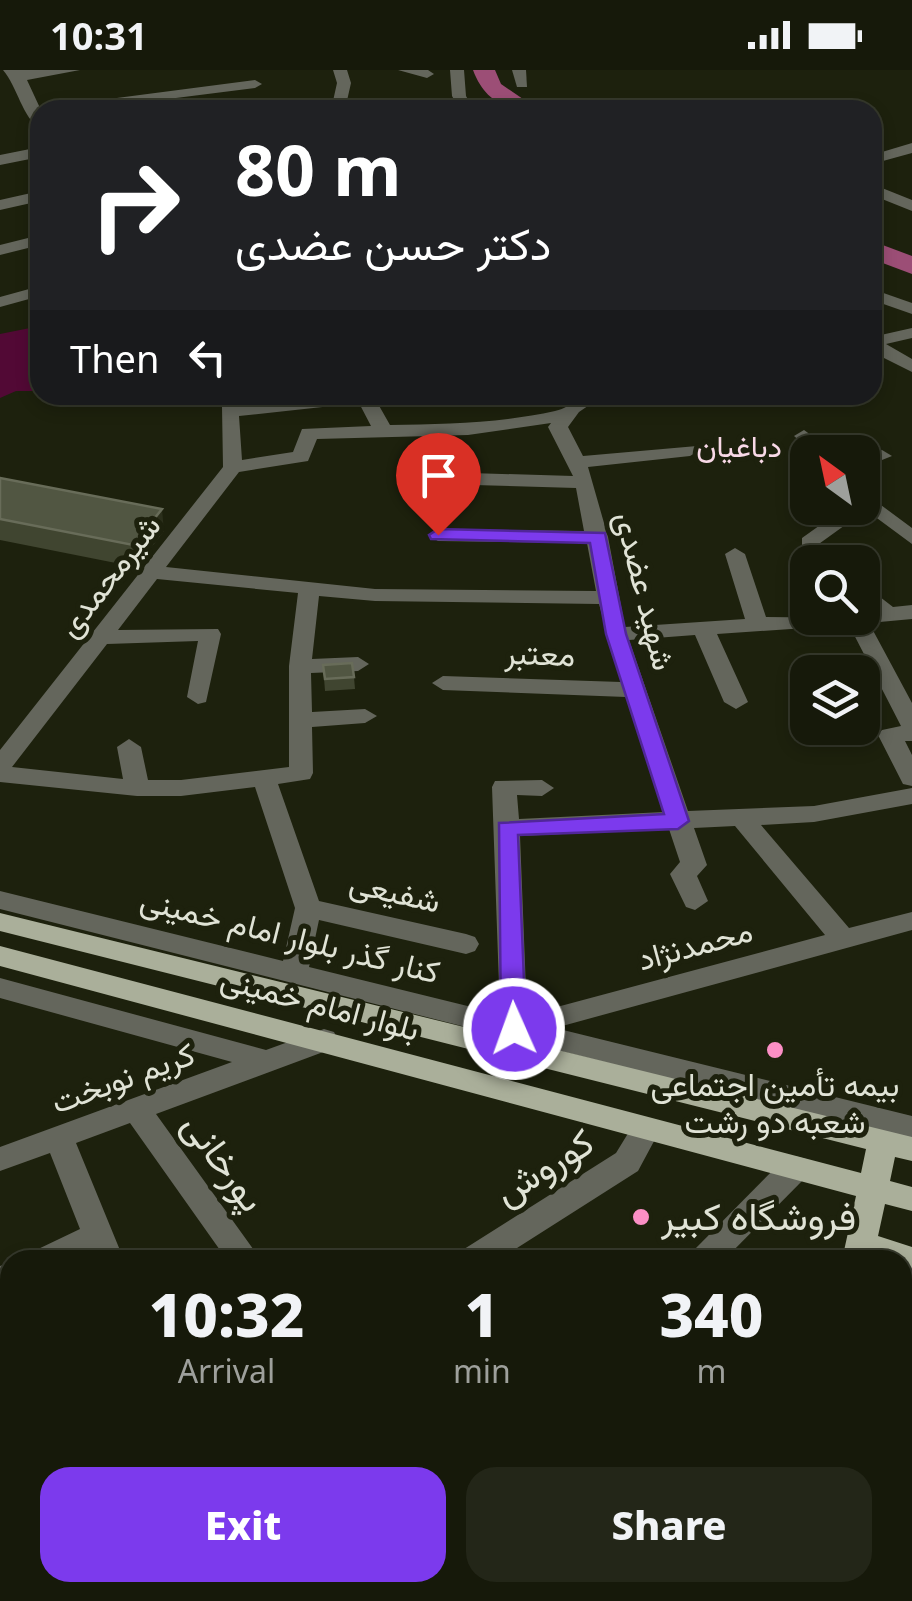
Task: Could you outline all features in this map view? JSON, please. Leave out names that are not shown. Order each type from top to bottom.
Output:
[{"type":"main road","name":"بلوار امام خمینی","points":[[0,922],[511,1037],[912,1150]]},
{"type":"main road","name":"بلوار امام خمینی","points":[[0,956],[912,1198]]},
{"type":"main road","points":[[860,1250],[882,1142]]},
{"type":"street","points":[[30,100],[13,73],[73,70]]},
{"type":"street","points":[[340,70],[344,83],[340,100]]},
{"type":"street","points":[[405,70],[427,74]]},
{"type":"street","points":[[457,70],[462,100]]},
{"type":"street","points":[[140,100],[255,84]]},
{"type":"street","points":[[882,157],[912,148]]},
{"type":"street","points":[[0,160],[30,154]]},
{"type":"street","points":[[0,205],[30,192]]},
{"type":"street","points":[[882,192],[912,206]]},
{"type":"street","points":[[0,250],[30,242]]},
{"type":"street","points":[[0,302],[30,294]]},
{"type":"street","points":[[882,298],[912,309]]},
{"type":"street","points":[[882,340],[912,333]]},
{"type":"street","points":[[882,349],[912,367]]},
{"type":"street","points":[[292,405],[229,412],[233,467],[301,457],[309,433],[468,429],[567,415],[581,405]]},
{"type":"street","points":[[369,405],[384,432]]},
{"type":"street","name":"شهید عضدی","points":[[567,415],[558,427],[581,472],[616,634],[694,864],[683,874],[695,900]]},
{"type":"street","points":[[438,478],[581,472],[690,450]]},
{"type":"street","name":"شیرمحمدی","points":[[0,770],[233,467]]},
{"type":"street","points":[[880,515],[912,538]]},
{"type":"street","points":[[809,542],[832,525]]},
{"type":"street","points":[[438,535],[598,537]]},
{"type":"street","points":[[735,554],[758,627]]},
{"type":"street","points":[[155,572],[375,595],[610,598]]},
{"type":"street","points":[[0,770],[137,788],[301,773],[300,666],[309,588]]},
{"type":"street","points":[[880,606],[888,614]]},
{"type":"street","points":[[880,615],[912,612]]},
{"type":"street","points":[[616,634],[790,624]]},
{"type":"street","points":[[704,630],[736,702]]},
{"type":"street","points":[[103,637],[210,634],[198,698]]},
{"type":"street","points":[[868,635],[912,729],[890,735],[912,778]]},
{"type":"street","points":[[300,666],[358,664]]},
{"type":"street","name":"معتبر","points":[[443,683],[635,690]]},
{"type":"street","points":[[300,720],[365,716]]},
{"type":"street","points":[[129,747],[137,788]]},
{"type":"street","points":[[264,778],[308,908],[294,973]]},
{"type":"street","points":[[511,1037],[504,787],[542,788]]},
{"type":"street","points":[[507,828],[814,814],[912,796]]},
{"type":"street","points":[[742,818],[844,940]]},
{"type":"street","name":"کنار گذر بلوار امام خمینی","points":[[0,900],[294,973],[511,1037],[912,1128]]},
{"type":"street","name":"شفیعی","points":[[308,908],[466,944]]},
{"type":"street","name":"محمدنژاد","points":[[511,1037],[912,921]]},
{"type":"street","points":[[0,988],[270,1062]]},
{"type":"street","name":"کریم نوبخت","points":[[0,1158],[324,1040]]},
{"type":"street","name":"پورخانی","points":[[138,1110],[238,1250]]},
{"type":"street","name":"کوروش","points":[[488,1250],[627,1162],[645,1130]]},
{"type":"street","points":[[59,1138],[103,1248]]},
{"type":"street","points":[[714,1250],[795,1168]]},
{"type":"shaded area","points":[[30,328],[30,391],[16,391],[0,398],[0,334]]},
{"type":"building","points":[[0,478],[162,509],[133,545],[0,519]]},
{"type":"building","points":[[352,663],[354,677],[325,679],[323,665]]},
{"type":"waterway","points":[[484,70],[491,88],[511,100]]},
{"type":"waterway","points":[[882,253],[912,266]]},
{"type":"place","name":"بیمه تأمین اجتماعی شعبه دو رشت","points":[[775,1050]]},
{"type":"place","name":"فروشگاه کبیر","points":[[641,1217]]},
{"type":"district","name":"دباغیان","points":[[739,447]]},
{"type":"route","points":[[438,535],[598,537],[616,634],[678,821],[507,828],[514,1029]]}]
